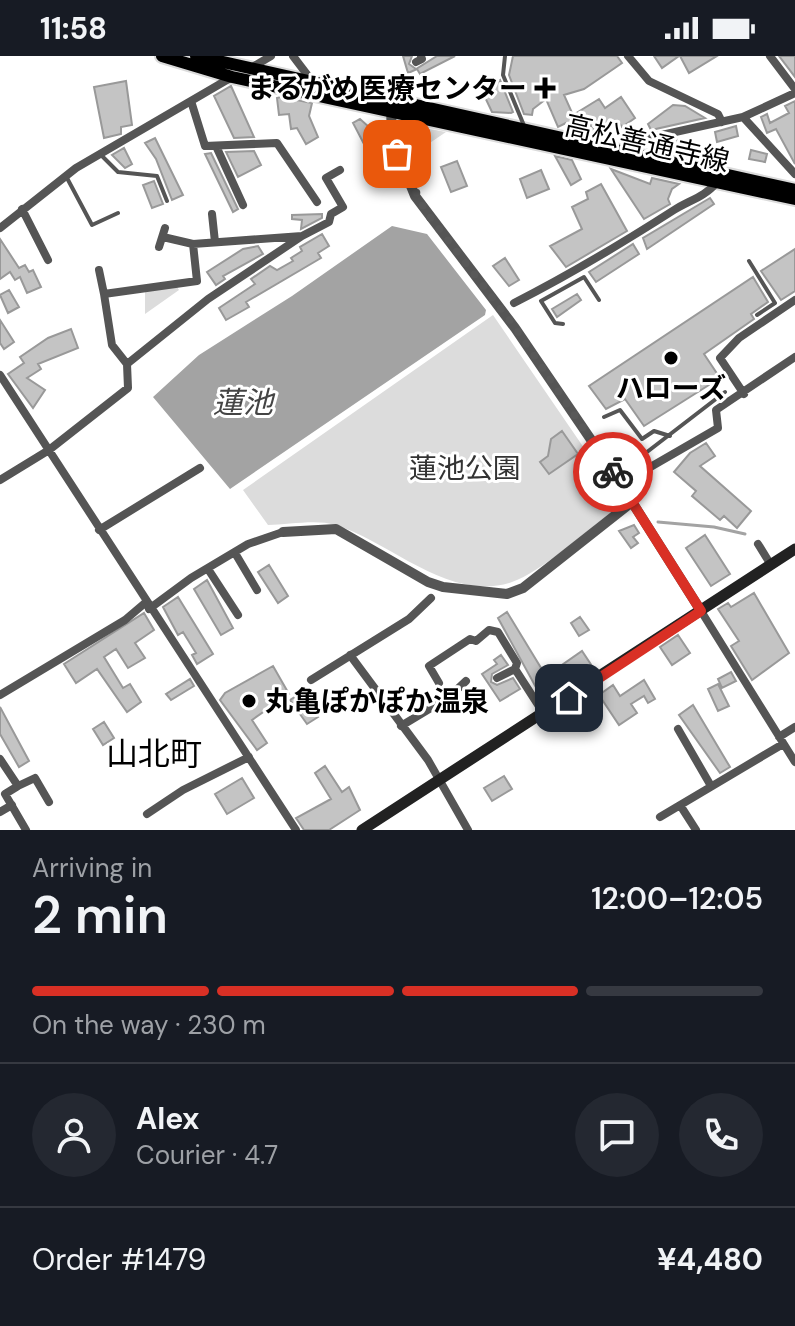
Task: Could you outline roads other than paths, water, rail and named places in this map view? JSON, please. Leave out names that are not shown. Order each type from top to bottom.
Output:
[{"type":"main road","name":"高松善通寺線","points":[[162,56],[232,77],[324,97],[391,106]]},
{"type":"main road","name":"高松善通寺線","points":[[196,56],[391,106],[795,190]]},
{"type":"main road","name":"高松善通寺線","points":[[626,156],[716,183],[795,199]]},
{"type":"main road","points":[[362,830],[795,549]]},
{"type":"street","points":[[0,228],[65,176],[271,56]]},
{"type":"street","points":[[293,56],[324,97]]},
{"type":"street","points":[[628,56],[649,81],[718,114],[722,122]]},
{"type":"street","points":[[626,156],[639,140],[743,117],[795,91],[770,56]]},
{"type":"street","points":[[191,101],[205,146],[277,143],[317,202]]},
{"type":"street","points":[[391,106],[392,139],[415,196],[512,323],[621,484],[795,762]]},
{"type":"street","points":[[743,117],[795,174]]},
{"type":"street","points":[[216,146],[243,205]]},
{"type":"street","points":[[127,364],[208,299],[302,236],[329,222],[331,214],[343,207],[326,178],[340,170]]},
{"type":"street","points":[[514,303],[571,274],[592,257],[623,245],[716,183]]},
{"type":"street","points":[[22,209],[48,260]]},
{"type":"street","points":[[212,214],[215,242]]},
{"type":"street","points":[[159,247],[164,232],[193,244],[302,236]]},
{"type":"street","points":[[193,244],[197,281],[208,299]]},
{"type":"street","points":[[0,480],[49,450],[128,388],[127,364],[112,345],[99,270]]},
{"type":"street","points":[[104,294],[197,281]]},
{"type":"street","points":[[744,394],[720,358],[739,338],[795,300]]},
{"type":"street","points":[[621,484],[718,428],[716,410],[795,357]]},
{"type":"street","points":[[0,375],[147,606],[296,830]]},
{"type":"street","points":[[99,530],[200,468]]},
{"type":"street","points":[[0,695],[235,553],[283,532],[336,529],[428,582],[507,594],[523,588],[632,502]]},
{"type":"street","points":[[758,544],[771,565]]},
{"type":"street","points":[[235,553],[257,590]]},
{"type":"street","points":[[208,569],[234,601],[238,615]]},
{"type":"street","points":[[311,680],[409,619],[431,598]]},
{"type":"street","points":[[439,683],[429,666],[489,630],[498,632],[517,663],[515,669],[497,678]]},
{"type":"street","points":[[350,655],[428,760],[468,830]]},
{"type":"street","points":[[515,669],[544,714]]},
{"type":"street","points":[[401,726],[449,697],[466,681]]},
{"type":"street","points":[[660,817],[711,786],[736,776],[795,727]]},
{"type":"street","points":[[678,729],[694,748],[711,786]]},
{"type":"street","points":[[147,814],[183,790],[249,757]]},
{"type":"street","points":[[0,759],[18,786]]},
{"type":"street","points":[[26,830],[5,794],[35,778],[49,802]]},
{"type":"street","points":[[0,812],[12,805]]},
{"type":"street","points":[[680,805],[696,830]]},
{"type":"lane","points":[[505,56],[503,75],[528,135]]},
{"type":"lane","points":[[100,154],[118,172],[157,176],[167,201]]},
{"type":"lane","points":[[65,176],[92,225],[118,213]]},
{"type":"lane","points":[[749,261],[775,303],[757,315]]},
{"type":"lane","points":[[563,324],[555,323],[541,301],[584,277],[599,300]]},
{"type":"lane","points":[[624,448],[634,462],[725,392]]},
{"type":"lane","points":[[604,417],[620,410],[642,439],[654,431],[670,436]]},
{"type":"water","name":"蓮池","points":[[392,226],[427,234],[486,310],[485,315],[230,489],[153,397],[199,355],[292,296]]},
{"type":"waterway","points":[[658,522],[714,527],[745,534]]},
{"type":"place","name":"まるがめ医療センター","points":[[545,88]]},
{"type":"place","name":"ハローズ","points":[[671,358]]},
{"type":"place","name":"丸亀ぽかぽか温泉","points":[[249,701]]},
{"type":"district","name":"山北町","points":[[154,754]]},
{"type":"park label","name":"蓮池公園","points":[[465,468]]}]
